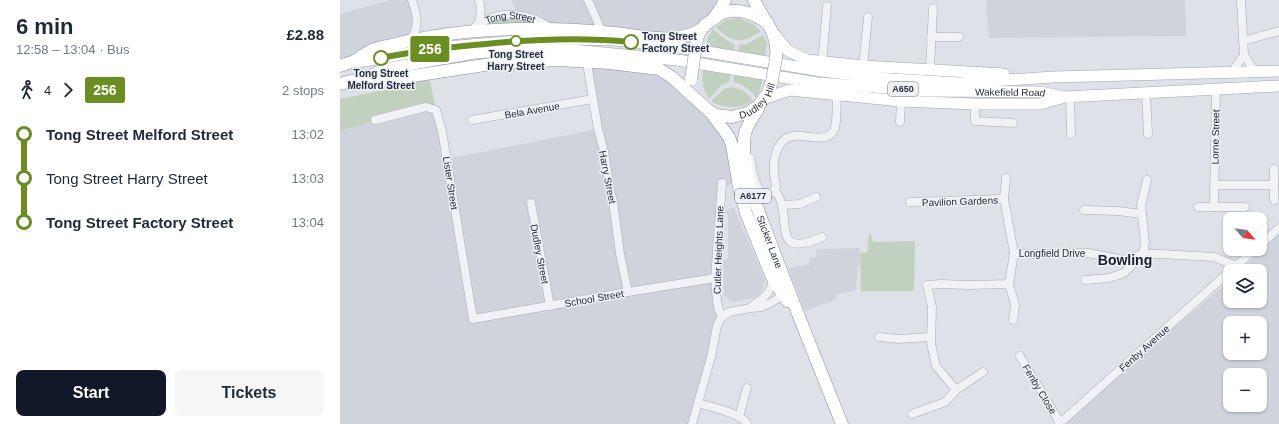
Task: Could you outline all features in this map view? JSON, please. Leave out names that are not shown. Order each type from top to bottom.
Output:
[{"type":"highway","points":[[714,19],[725,0]]},
{"type":"highway","name":"Dudley Hill","points":[[367,77],[386,80],[491,64],[558,60],[587,63],[609,63],[659,70],[673,78],[709,111],[724,117],[740,116],[753,110],[764,100],[772,81],[776,58],[777,47],[775,36],[754,0]]},
{"type":"highway","points":[[694,98],[691,79],[698,34],[722,13],[740,11],[754,15],[767,23]]},
{"type":"highway","points":[[353,62],[370,51],[405,42],[469,32],[552,29],[669,38],[698,34]]},
{"type":"highway","name":"Tong Street","points":[[340,66],[353,62]]},
{"type":"highway","name":"A650","points":[[340,84],[367,77]]},
{"type":"highway","name":"Sticker Lane","points":[[764,100],[744,133],[744,154],[750,186],[786,292],[842,424]]},
{"type":"highway","name":"Sticker Lane","points":[[709,111],[724,129],[730,141],[736,176],[742,199],[771,275],[786,292]]},
{"type":"main road","name":"A650","points":[[775,36],[787,50],[797,56],[822,63],[1054,77]]},
{"type":"main road","name":"Tong Street","points":[[353,62],[435,48],[527,40],[616,40],[678,47],[745,58]]},
{"type":"main road","name":"Wakefield Road","points":[[367,77],[385,69],[474,54],[519,50],[572,50],[677,60],[742,72],[818,83],[929,91],[1040,92],[1067,97],[1279,86]]},
{"type":"main road","name":"Wakefield Road","points":[[745,58],[821,71],[891,79],[959,83],[1054,77],[1216,74],[1232,72],[1279,71]]},
{"type":"main road","points":[[764,100],[790,90],[901,101],[975,104],[1041,104],[1067,97]]},
{"type":"street","points":[[405,42],[413,37],[417,28],[417,16],[412,0]]},
{"type":"street","points":[[479,0],[481,10],[479,23]]},
{"type":"street","points":[[588,0],[602,32]]},
{"type":"street","points":[[1241,0],[1244,55],[1255,72]]},
{"type":"street","points":[[822,63],[827,6]]},
{"type":"street","points":[[930,69],[933,8]]},
{"type":"street","name":"Tong Street","points":[[469,32],[479,23],[500,16],[521,15],[542,22],[552,29]]},
{"type":"street","points":[[863,66],[868,18]]},
{"type":"street","points":[[1243,41],[1279,31]]},
{"type":"street","points":[[931,37],[959,38]]},
{"type":"street","points":[[1232,72],[1244,55]]},
{"type":"street","name":"Harry Street","points":[[587,63],[613,201],[620,254],[628,292]]},
{"type":"street","name":"Lorne Street","points":[[1214,207],[1216,89]]},
{"type":"street","points":[[1146,93],[1148,134]]},
{"type":"street","points":[[744,154],[750,158],[760,192],[765,194],[770,193],[774,190],[776,184],[774,164],[778,148],[781,143],[788,138],[798,135],[824,137],[833,131],[835,126],[837,95]]},
{"type":"street","points":[[1067,97],[1071,134]]},
{"type":"street","name":"Bela Avenue","points":[[472,120],[593,99]]},
{"type":"street","points":[[900,122],[901,101]]},
{"type":"street","points":[[975,104],[975,121],[1013,122]]},
{"type":"street","name":"Lister Street","points":[[375,120],[426,107],[436,110],[442,131],[473,319]]},
{"type":"street","points":[[1274,168],[1274,200]]},
{"type":"street","points":[[1004,199],[1006,178]]},
{"type":"street","points":[[1085,280],[1108,278],[1124,273],[1143,254],[1145,243],[1141,205],[1147,180]]},
{"type":"street","name":"Cutler Heights Lane","points":[[722,184],[715,278],[719,311],[723,316]]},
{"type":"street","points":[[1214,185],[1274,185]]},
{"type":"street","points":[[774,190],[782,205],[786,238],[799,244],[807,243],[822,237]]},
{"type":"street","points":[[782,205],[800,204],[816,197]]},
{"type":"street","name":"Pavilion Gardens","points":[[910,202],[1004,199],[1014,253]]},
{"type":"street","name":"Dudley Street","points":[[531,203],[550,306]]},
{"type":"street","points":[[1198,207],[1245,207]]},
{"type":"street","points":[[1084,210],[1118,211],[1142,214]]},
{"type":"street","points":[[1267,239],[1279,228]]},
{"type":"street","name":"Longfield Drive","points":[[1013,320],[1014,305],[1009,284],[1014,253],[1088,253],[1124,260],[1143,254],[1161,254],[1214,257],[1224,264]]},
{"type":"street","name":"Fenby Avenue","points":[[1239,264],[1247,256]]},
{"type":"street","points":[[751,308],[770,291],[772,283],[771,275]]},
{"type":"street","name":"School Street","points":[[473,319],[715,278]]},
{"type":"street","name":"Fenby Avenue","points":[[1060,423],[1223,278]]},
{"type":"street","points":[[956,390],[936,366],[931,337],[932,307],[927,285],[1009,284]]},
{"type":"street","points":[[692,424],[711,357],[717,326],[723,316],[729,312],[762,307],[786,292]]},
{"type":"street","points":[[879,337],[931,337]]},
{"type":"street","name":"Fenby Close","points":[[1020,356],[1060,423]]},
{"type":"street","points":[[912,414],[945,402],[956,390],[983,372]]},
{"type":"street","points":[[739,416],[747,388]]},
{"type":"street","points":[[698,403],[739,416],[747,424]]},
{"type":"shaded area","points":[[391,0],[412,0],[415,6],[413,37],[340,67],[340,14]]},
{"type":"shaded area","points":[[512,0],[723,0],[693,34],[552,29],[517,15]]},
{"type":"shaded area","points":[[986,0],[1185,0],[1186,36],[989,38]]},
{"type":"shaded area","points":[[587,63],[665,73],[691,79],[694,98],[724,129],[741,179],[721,189],[715,278],[723,316],[692,424],[340,424],[340,131],[426,107],[436,110],[447,159],[598,129]]},
{"type":"shaded area","points":[[734,207],[765,280],[762,291],[758,296],[733,302],[724,295],[723,260],[728,259],[728,214],[723,212]]},
{"type":"shaded area","points":[[1279,234],[1279,424],[1060,424],[1223,286],[1223,308],[1267,308],[1267,264],[1247,264],[1256,256],[1267,256],[1267,245]]},
{"type":"shaded area","points":[[860,248],[859,267],[857,268],[858,271],[855,291],[836,294],[837,299],[805,311],[788,268],[809,265],[809,258],[816,258],[816,249]]},
{"type":"green space","points":[[500,16],[542,22],[487,30],[479,23]]},
{"type":"green space","points":[[739,18],[753,24],[761,31],[749,38],[738,40],[727,37],[716,27],[726,20]]},
{"type":"green space","points":[[713,29],[735,45],[734,52],[706,47],[708,37]]},
{"type":"green space","points":[[763,35],[767,43],[765,56],[738,53],[739,45],[747,44]]},
{"type":"green space","points":[[703,70],[731,74],[729,82],[722,85],[709,99],[703,85]]},
{"type":"green space","points":[[735,74],[763,79],[759,93],[756,97],[740,84],[733,82]]},
{"type":"green space","points":[[429,76],[436,110],[426,107],[340,131],[340,99],[397,87]]},
{"type":"green space","points":[[731,87],[743,90],[753,100],[744,105],[732,107],[726,107],[711,101],[724,89]]},
{"type":"green space","points":[[869,235],[871,235],[872,241],[876,242],[915,241],[914,291],[861,291],[860,253],[867,253]]},
{"type":"bus line","name":"256","points":[[381,58],[435,48],[527,40],[565,39],[616,40],[631,42]]},
{"type":"place","name":"Tong Street Harry Street","points":[[516,41]]},
{"type":"place","name":"Tong Street Factory Street","points":[[631,42]]},
{"type":"place","name":"Tong Street Melford Street","points":[[381,58]]},
{"type":"district","name":"Bowling","points":[[1125,260]]}]
